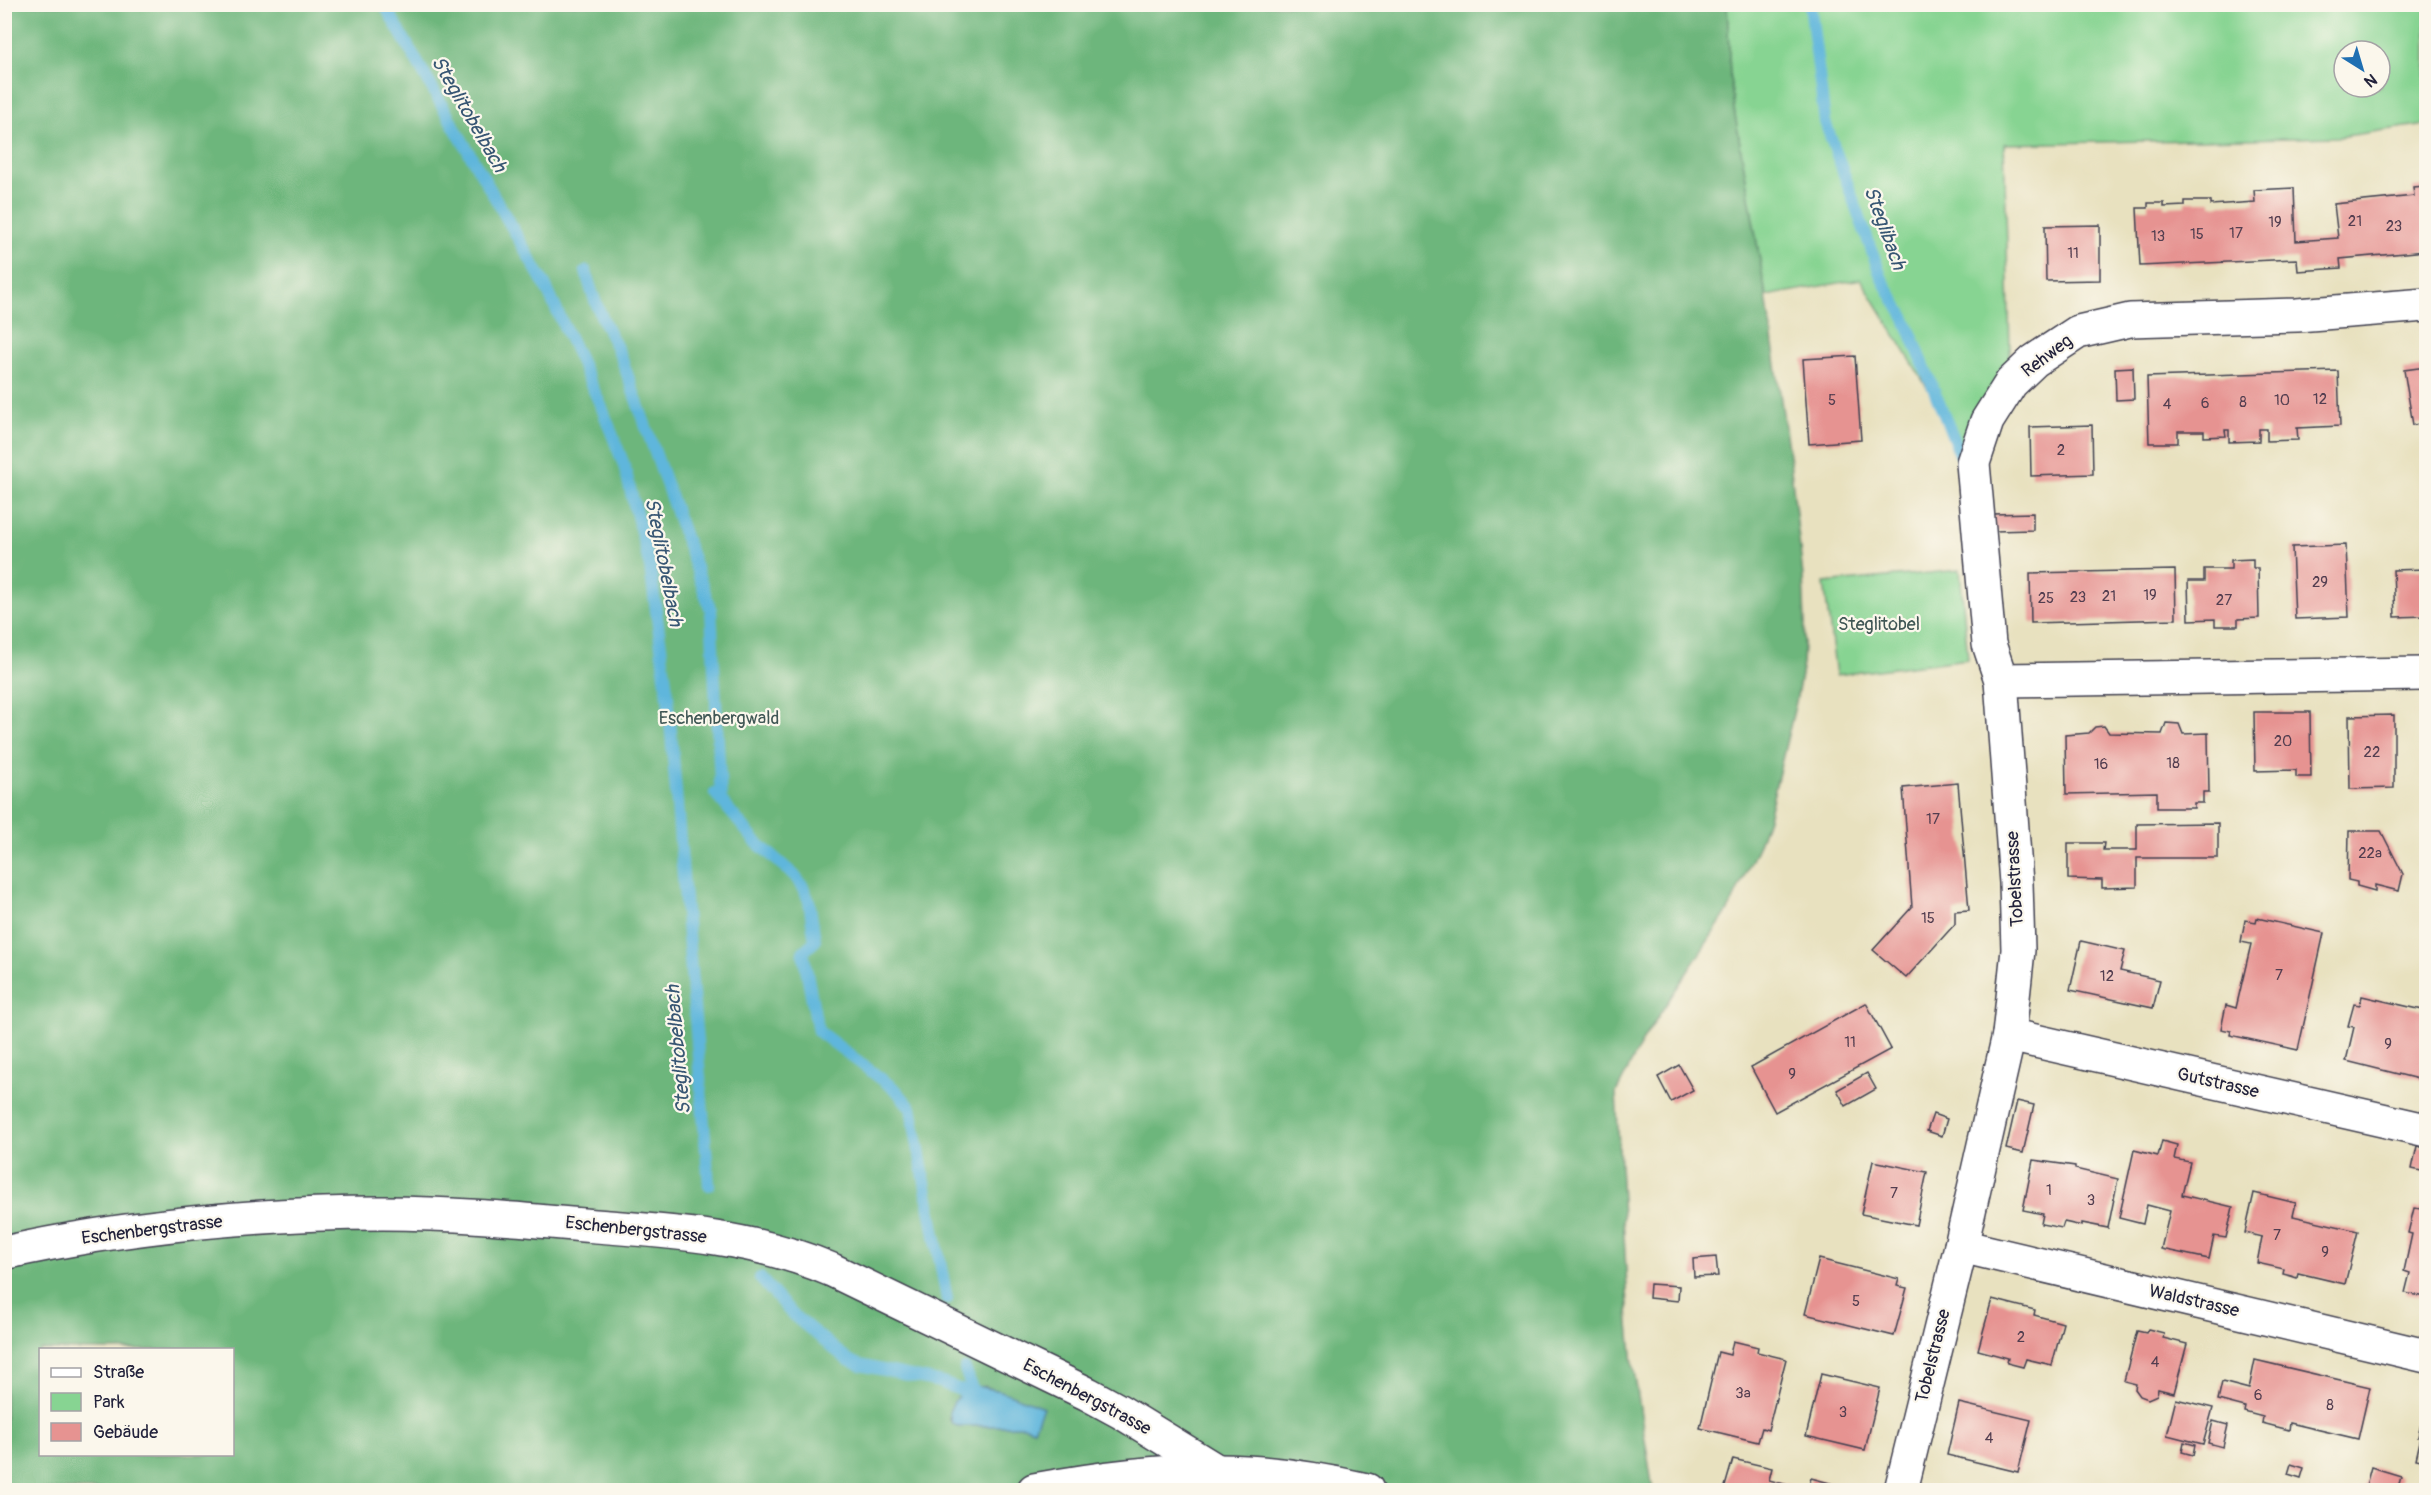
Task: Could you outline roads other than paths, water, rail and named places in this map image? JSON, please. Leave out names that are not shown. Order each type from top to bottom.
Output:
[{"type":"street","name":"Rehweg","points":[[2001,680],[1989,644],[1973,463],[1987,421],[2011,383],[2034,361],[2078,333],[2130,320],[2297,315],[2427,305]]},
{"type":"street","points":[[2001,680],[2427,674]]},
{"type":"street","name":"Tobelstrasse","points":[[1901,1491],[1961,1246],[2009,1035],[2018,950],[2016,883],[2001,680]]},
{"type":"street","name":"Gutstrasse","points":[[2009,1035],[2427,1130]]},
{"type":"street","name":"Eschenbergstrasse","points":[[4,1253],[126,1232],[234,1219],[367,1213],[540,1221],[694,1235],[738,1242],[793,1254],[832,1270],[1088,1394],[1217,1471]]},
{"type":"street","name":"Waldstrasse","points":[[1961,1246],[2427,1356]]},
{"type":"street","points":[[1034,1491],[1142,1475],[1217,1471],[1288,1476],[1367,1491]]},
{"type":"water","points":[[977,1386],[1001,1391],[1043,1407],[1034,1429],[1024,1426],[958,1426],[952,1424],[949,1412],[954,1403],[963,1392]]},
{"type":"waterway","name":"Steglitobelbach","points":[[384,4],[545,285],[602,408],[624,465],[650,567],[668,697],[709,1185]]},
{"type":"waterway","name":"Steglibach","points":[[1810,4],[1825,122],[1882,279],[1905,319],[1960,454]]},
{"type":"waterway","points":[[586,271],[596,303],[620,354],[711,610],[721,799]]},
{"type":"waterway","points":[[715,793],[755,841],[794,875],[803,887],[809,901],[815,941],[803,952],[818,1031],[896,1090],[911,1108],[947,1299]]},
{"type":"waterway","name":"Steglitobelbach","points":[[760,1278],[792,1314],[848,1360],[860,1365],[939,1382],[977,1396]]},
{"type":"waterway","points":[[965,1369],[972,1389],[979,1397]]},
{"type":"park label","name":"Steglitobel","points":[[1879,624]]},
{"type":"park label","name":"Eschenbergwald","points":[[719,718]]}]
